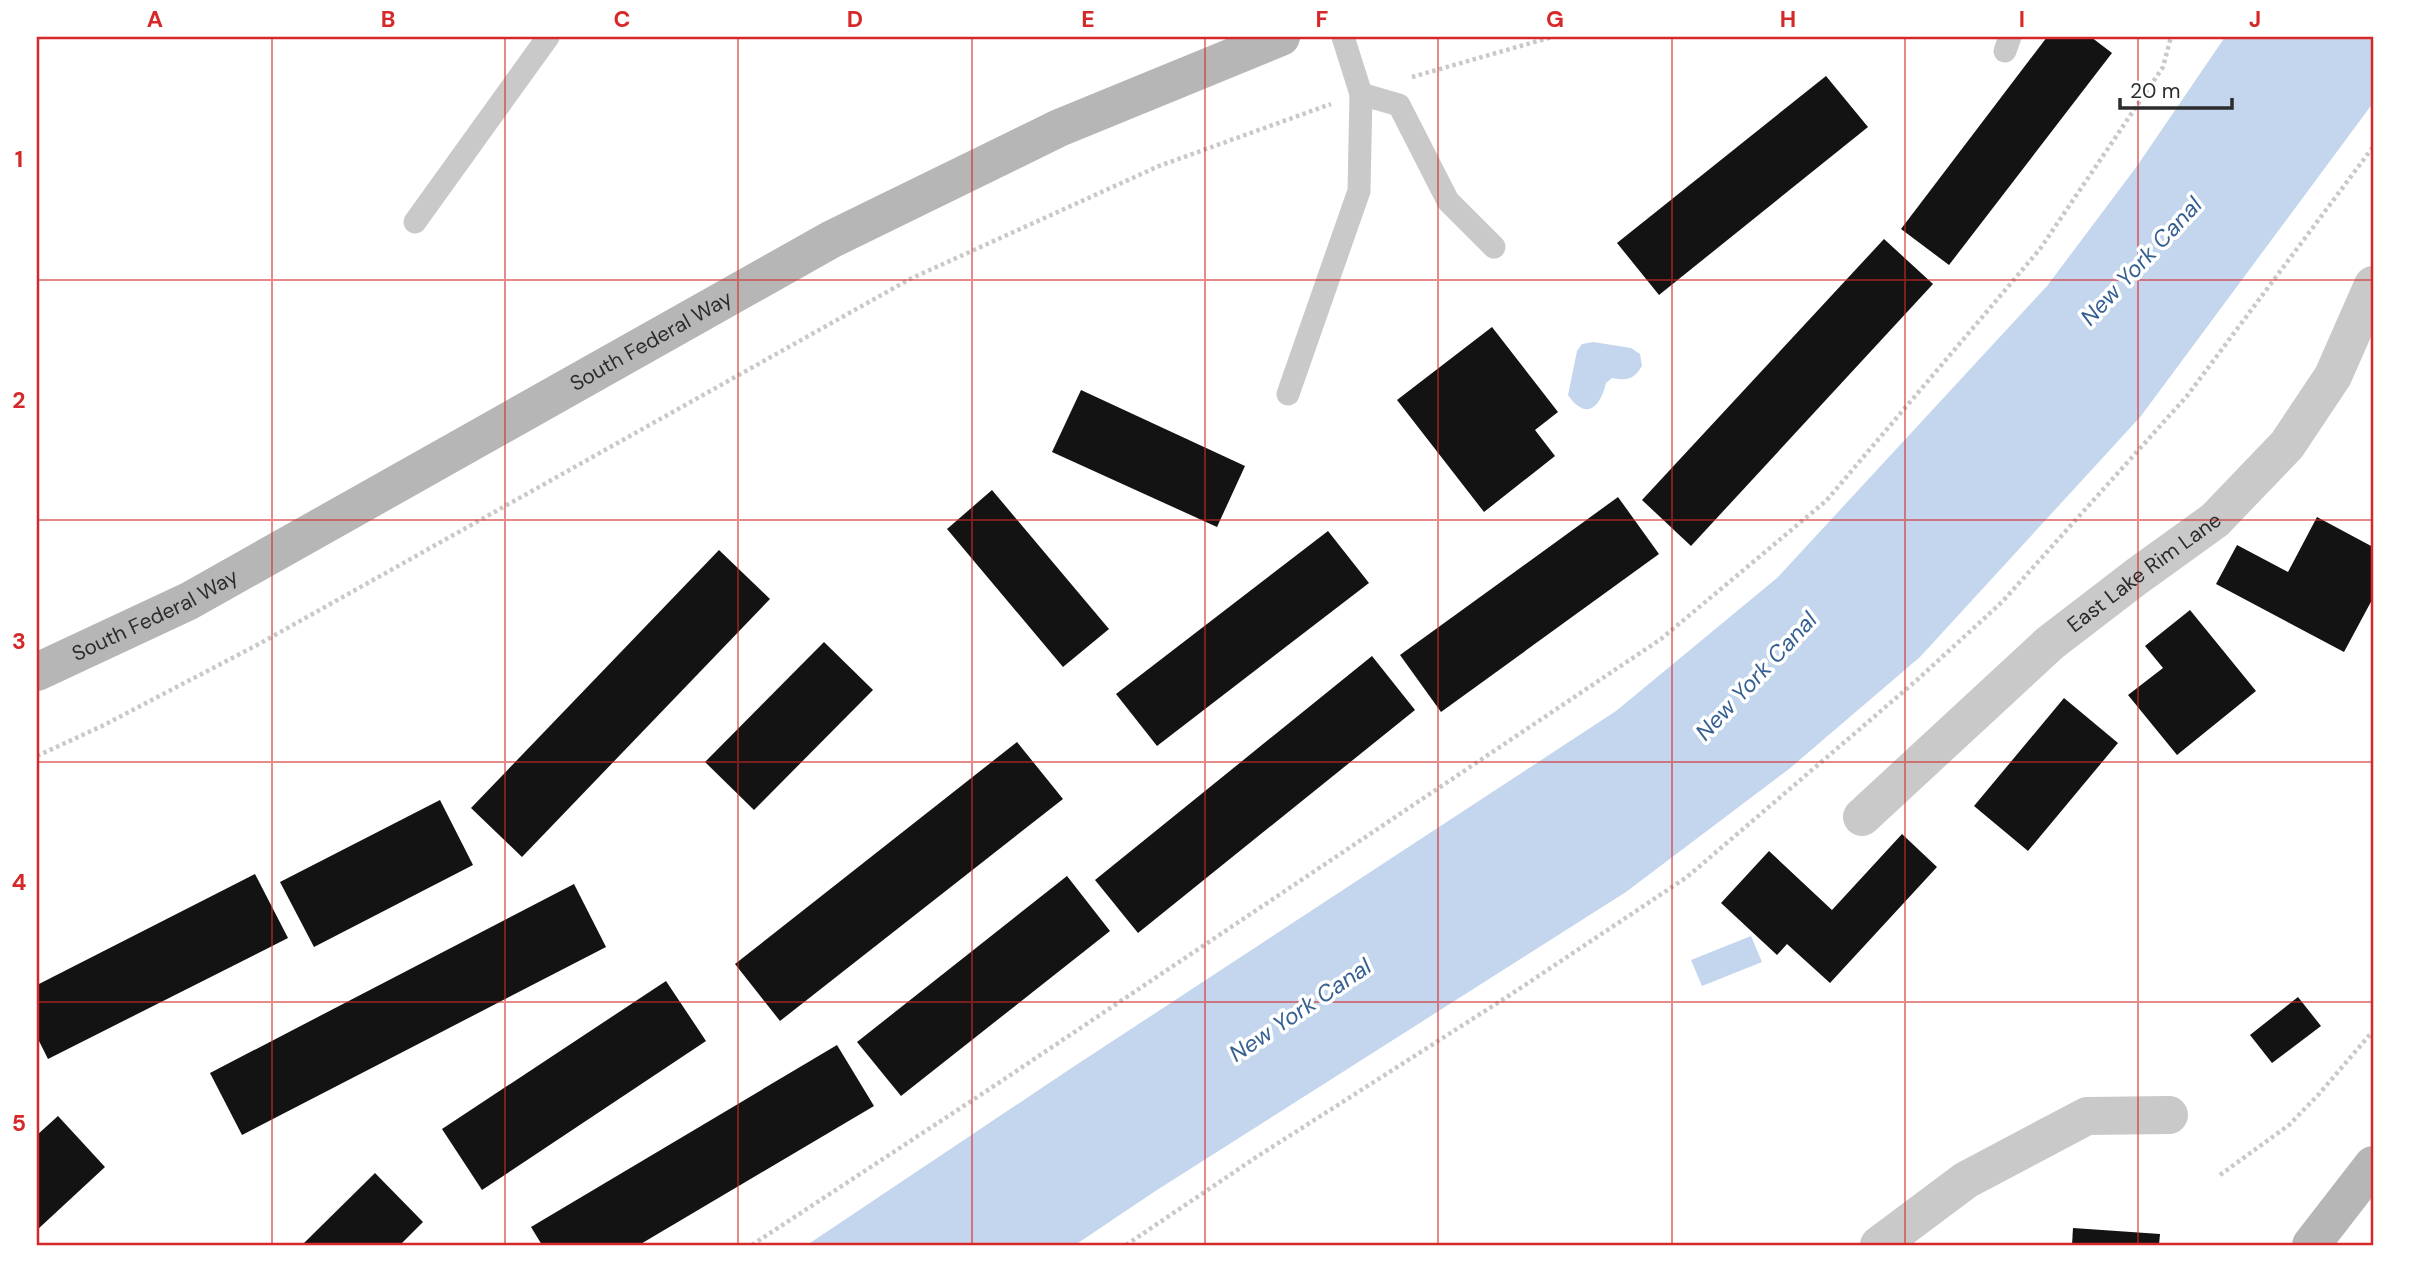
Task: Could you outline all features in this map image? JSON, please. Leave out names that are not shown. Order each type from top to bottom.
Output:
[{"type":"main road","name":"South Federal Way","points":[[37,671],[188,601],[832,239],[1059,128],[1281,37]]},
{"type":"main road","points":[[2311,1245],[2368,1182]]},
{"type":"street","name":"East Lake Rim Lane","points":[[1862,817],[2050,643],[2215,520],[2251,483],[2287,445],[2333,376],[2373,285]]},
{"type":"street","points":[[1879,1245],[1966,1180],[2087,1116],[2169,1115]]},
{"type":"lane","points":[[415,222],[548,37]]},
{"type":"lane","points":[[1288,394],[1359,191],[1361,94],[1343,37]]},
{"type":"lane","points":[[1361,94],[1399,105],[1448,201],[1494,247]]},
{"type":"path","points":[[37,756],[102,726],[259,644],[910,279],[1158,166],[1439,68],[1552,37]]},
{"type":"path","points":[[752,1245],[1661,639],[1826,501],[2040,249],[2163,67],[2171,37]]},
{"type":"path","points":[[1126,1245],[1687,877],[1917,680],[2001,602],[2187,397],[2373,148]]},
{"type":"path","points":[[2220,1175],[2289,1125],[2373,1031]]},
{"type":"water","name":"New York Canal","points":[[2225,37],[2373,37],[2373,103],[2141,416],[1920,657],[1789,769],[1626,892],[1075,1245],[807,1245],[1616,711],[1777,578],[2047,286],[2137,166]]},
{"type":"water","points":[[1593,342],[1631,348],[1640,354],[1642,366],[1630,378],[1612,378],[1606,383],[1596,405],[1586,409],[1581,408],[1568,395],[1577,351],[1582,344]]},
{"type":"water","points":[[1751,936],[1762,962],[1702,986],[1691,960]]},
{"type":"building","points":[[2047,37],[2091,37],[2112,53],[1949,265],[1901,229]]},
{"type":"building","points":[[1826,76],[1868,127],[1659,295],[1617,243]]},
{"type":"building","points":[[1884,239],[1933,284],[1691,546],[1642,500]]},
{"type":"building","points":[[1492,327],[1558,412],[1535,430],[1555,456],[1484,512],[1397,400]]},
{"type":"building","points":[[1081,390],[1245,466],[1217,527],[1052,452]]},
{"type":"building","points":[[992,490],[1109,629],[1063,667],[947,529]]},
{"type":"building","points":[[1618,497],[1659,554],[1441,712],[1400,655]]},
{"type":"building","points":[[2317,517],[2373,547],[2373,598],[2344,652],[2216,584],[2237,545],[2288,572]]},
{"type":"building","points":[[1328,531],[1369,583],[1157,746],[1116,694]]},
{"type":"building","points":[[719,550],[770,599],[522,857],[471,808]]},
{"type":"building","points":[[2190,610],[2256,691],[2177,755],[2128,695],[2163,668],[2145,646]]},
{"type":"building","points":[[824,642],[873,690],[754,810],[705,762]]},
{"type":"building","points":[[1372,656],[1415,710],[1138,933],[1095,880]]},
{"type":"building","points":[[2064,698],[2118,743],[2028,851],[1974,806]]},
{"type":"building","points":[[1017,742],[1063,799],[780,1021],[735,964]]},
{"type":"building","points":[[440,800],[473,865],[314,947],[280,882]]},
{"type":"building","points":[[1902,834],[1937,867],[1830,983],[1787,944],[1777,955],[1721,903],[1769,851],[1832,910]]},
{"type":"building","points":[[255,874],[288,938],[48,1059],[37,1037],[37,985]]},
{"type":"building","points":[[1067,876],[1110,931],[901,1096],[857,1042]]},
{"type":"building","points":[[574,884],[606,947],[242,1135],[210,1073]]},
{"type":"building","points":[[666,981],[706,1041],[482,1190],[442,1129]]},
{"type":"building","points":[[2298,997],[2321,1026],[2272,1063],[2250,1035]]},
{"type":"building","points":[[837,1045],[874,1106],[639,1245],[542,1245],[531,1227]]},
{"type":"building","points":[[58,1116],[105,1167],[37,1230],[37,1135]]},
{"type":"building","points":[[375,1173],[423,1222],[400,1245],[302,1245]]},
{"type":"building","points":[[2073,1228],[2160,1234],[2159,1245],[2072,1245]]}]
